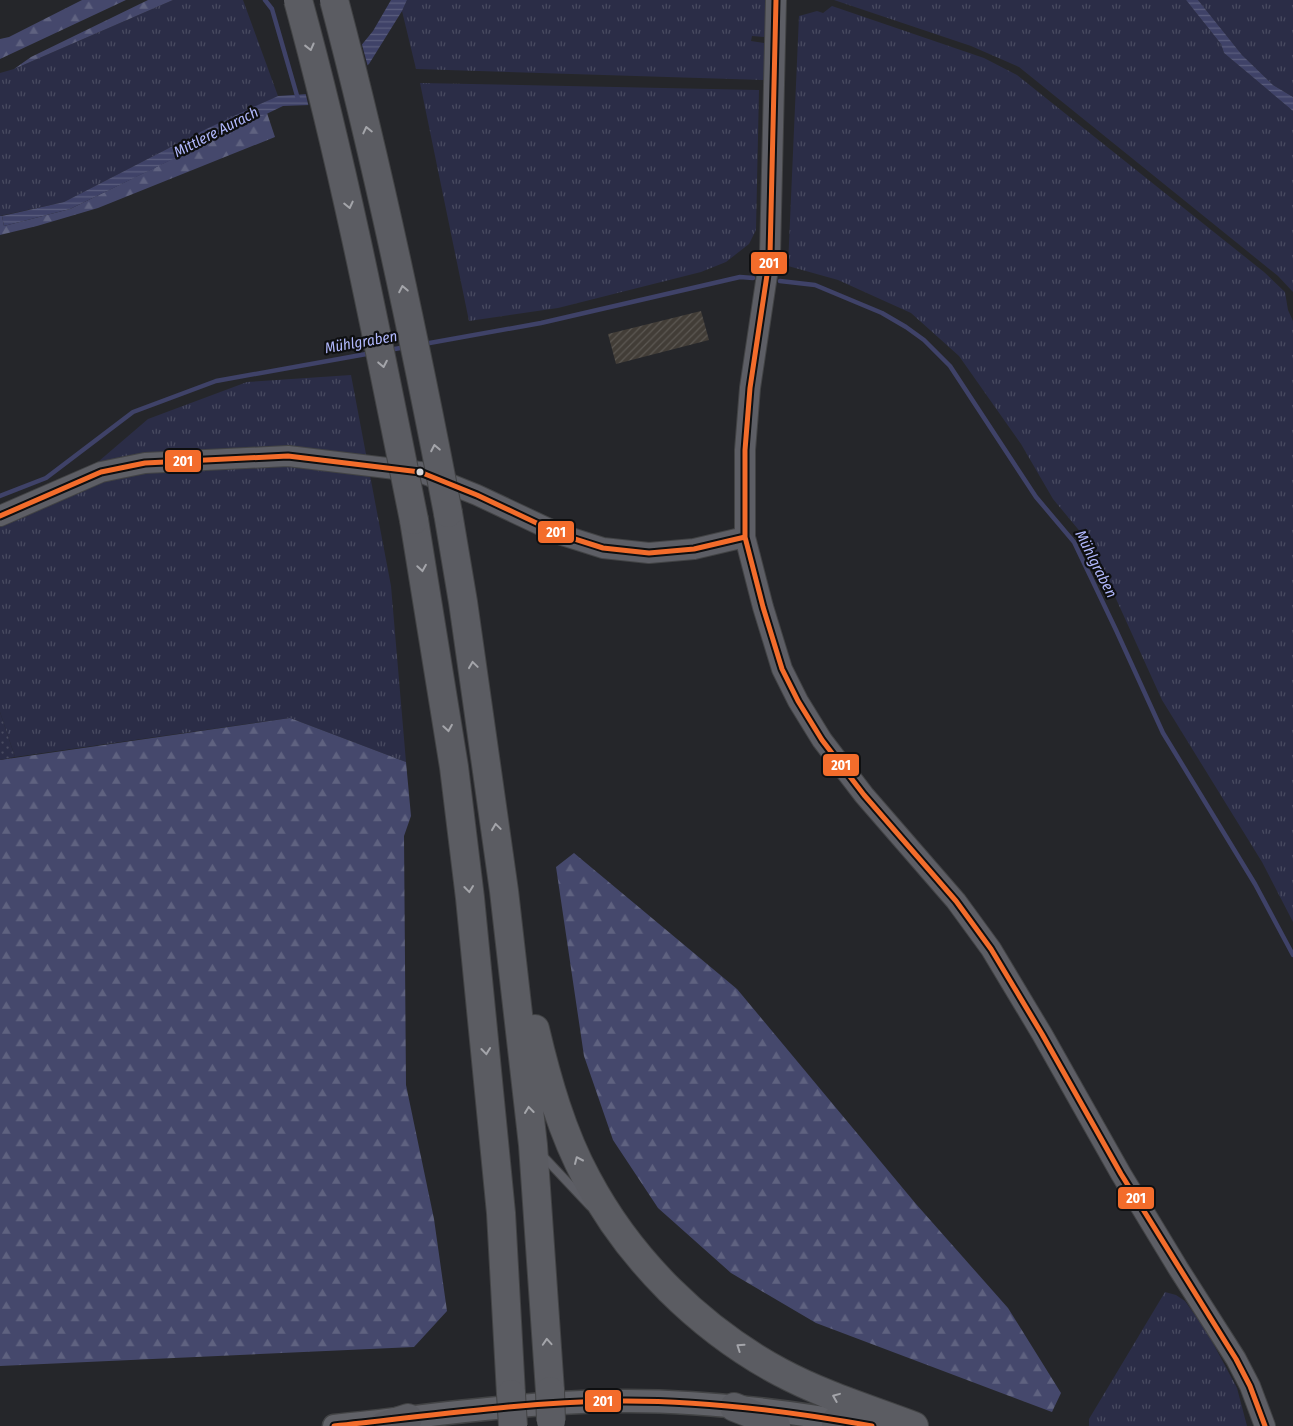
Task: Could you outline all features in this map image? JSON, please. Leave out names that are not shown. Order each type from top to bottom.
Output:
[{"type":"highway","points":[[298,0],[366,280],[414,520],[452,758],[470,898],[501,1213],[513,1426]]},
{"type":"highway","points":[[334,0],[398,261],[448,513],[465,612],[504,891],[533,1145],[552,1423]]},
{"type":"highway","points":[[504,891],[542,1060],[564,1127],[586,1179],[619,1230],[651,1270],[694,1312],[738,1347],[781,1372],[833,1396],[914,1426]]},
{"type":"highway","points":[[734,1407],[767,1420],[776,1426]]},
{"type":"main road","points":[[334,1426],[396,1422],[578,1402],[619,1401],[734,1407],[837,1423],[872,1426]]},
{"type":"street","points":[[776,0],[770,255],[750,388],[745,450],[745,537],[763,607],[780,660],[798,701],[822,740],[864,795],[956,901],[991,948],[1121,1174],[1236,1359],[1250,1386],[1264,1425]]},
{"type":"street","points":[[0,516],[101,472],[145,463],[288,456],[420,472],[477,495],[562,535],[604,548],[649,553],[694,548],[745,537]]},
{"type":"lane","points":[[533,1145],[583,1200],[619,1230]]},
{"type":"green space","points":[[82,0],[126,0],[0,59],[0,39],[9,37]]},
{"type":"green space","points":[[148,0],[173,0],[14,69],[31,57]]},
{"type":"green space","points":[[173,0],[243,0],[278,96],[202,131],[64,202],[0,216],[0,73],[14,69]]},
{"type":"green space","points":[[407,0],[769,0],[768,32],[764,37],[752,36],[751,41],[764,43],[769,48],[768,77],[763,80],[416,69],[402,11]]},
{"type":"green space","points":[[834,0],[1186,0],[1221,44],[1224,53],[1293,111],[1293,292],[1278,276],[1019,67],[971,46]]},
{"type":"green space","points":[[1198,0],[1293,0],[1293,97],[1273,85],[1242,55]]},
{"type":"green space","points":[[832,6],[984,58],[1017,75],[1264,272],[1285,292],[1288,310],[1293,321],[1293,922],[1262,862],[1162,700],[1092,546],[1053,499],[1021,444],[959,356],[911,313],[838,280],[788,266],[799,16],[817,11],[823,13]]},
{"type":"green space","points":[[420,83],[759,90],[756,230],[749,244],[726,262],[701,272],[558,308],[469,321]]},
{"type":"green space","points":[[267,113],[275,137],[98,208],[0,235],[0,216],[2,216],[4,226],[70,209]]},
{"type":"green space","points":[[351,375],[391,586],[406,762],[290,718],[15,757],[0,712],[0,521],[57,497],[148,419],[247,382]]},
{"type":"green space","points":[[0,712],[15,757],[0,760]]},
{"type":"green space","points":[[290,718],[406,762],[411,816],[404,836],[406,1085],[434,1219],[447,1311],[414,1347],[0,1366],[0,760]]},
{"type":"green space","points":[[574,853],[737,989],[916,1204],[1008,1308],[1061,1393],[1052,1412],[816,1323],[731,1273],[658,1208],[613,1140],[584,1056],[556,867]]},
{"type":"green space","points":[[1165,1292],[1176,1295],[1185,1301],[1207,1332],[1237,1388],[1247,1426],[1089,1426],[1089,1419]]},
{"type":"water","name":"Mittlere Aurach","points":[[391,0],[407,0],[369,64],[310,105],[283,106],[70,209],[4,226],[2,216],[64,202],[202,131],[278,96],[308,94],[346,64],[373,31]]},
{"type":"water","points":[[1186,0],[1198,0],[1242,55],[1273,85],[1293,97],[1293,111],[1224,53],[1221,44]]},
{"type":"pier","points":[[361,41],[368,67],[334,93],[309,108],[305,91],[344,62]]},
{"type":"building","points":[[701,311],[709,340],[616,364],[608,334]]},
{"type":"waterway","points":[[265,0],[272,9],[298,99]]},
{"type":"waterway","name":"Mühlgraben","points":[[424,344],[541,323],[740,277],[753,278]]},
{"type":"waterway","name":"Mühlgraben","points":[[780,281],[815,285],[882,313],[924,340],[950,366],[1036,497],[1074,542],[1163,733],[1255,884],[1293,955]]},
{"type":"waterway","name":"Mühlgraben","points":[[389,350],[406,347]]},
{"type":"waterway","name":"Mühlgraben","points":[[0,496],[46,478],[133,412],[216,381],[372,353]]},
{"type":"transit line","name":"201","points":[[776,0],[770,255],[750,388],[745,450],[745,537],[763,607],[782,669],[798,701],[822,740],[864,795],[956,901],[991,949],[1042,1034],[1121,1174],[1236,1359],[1250,1386],[1265,1426]]},
{"type":"transit line","name":"201","points":[[0,516],[101,472],[145,463],[288,456],[420,472],[477,495],[562,535],[603,548],[649,553],[694,549],[745,537]]},
{"type":"transit line","name":"201","points":[[334,1426],[510,1407],[616,1401],[680,1402],[745,1408],[872,1426]]}]
